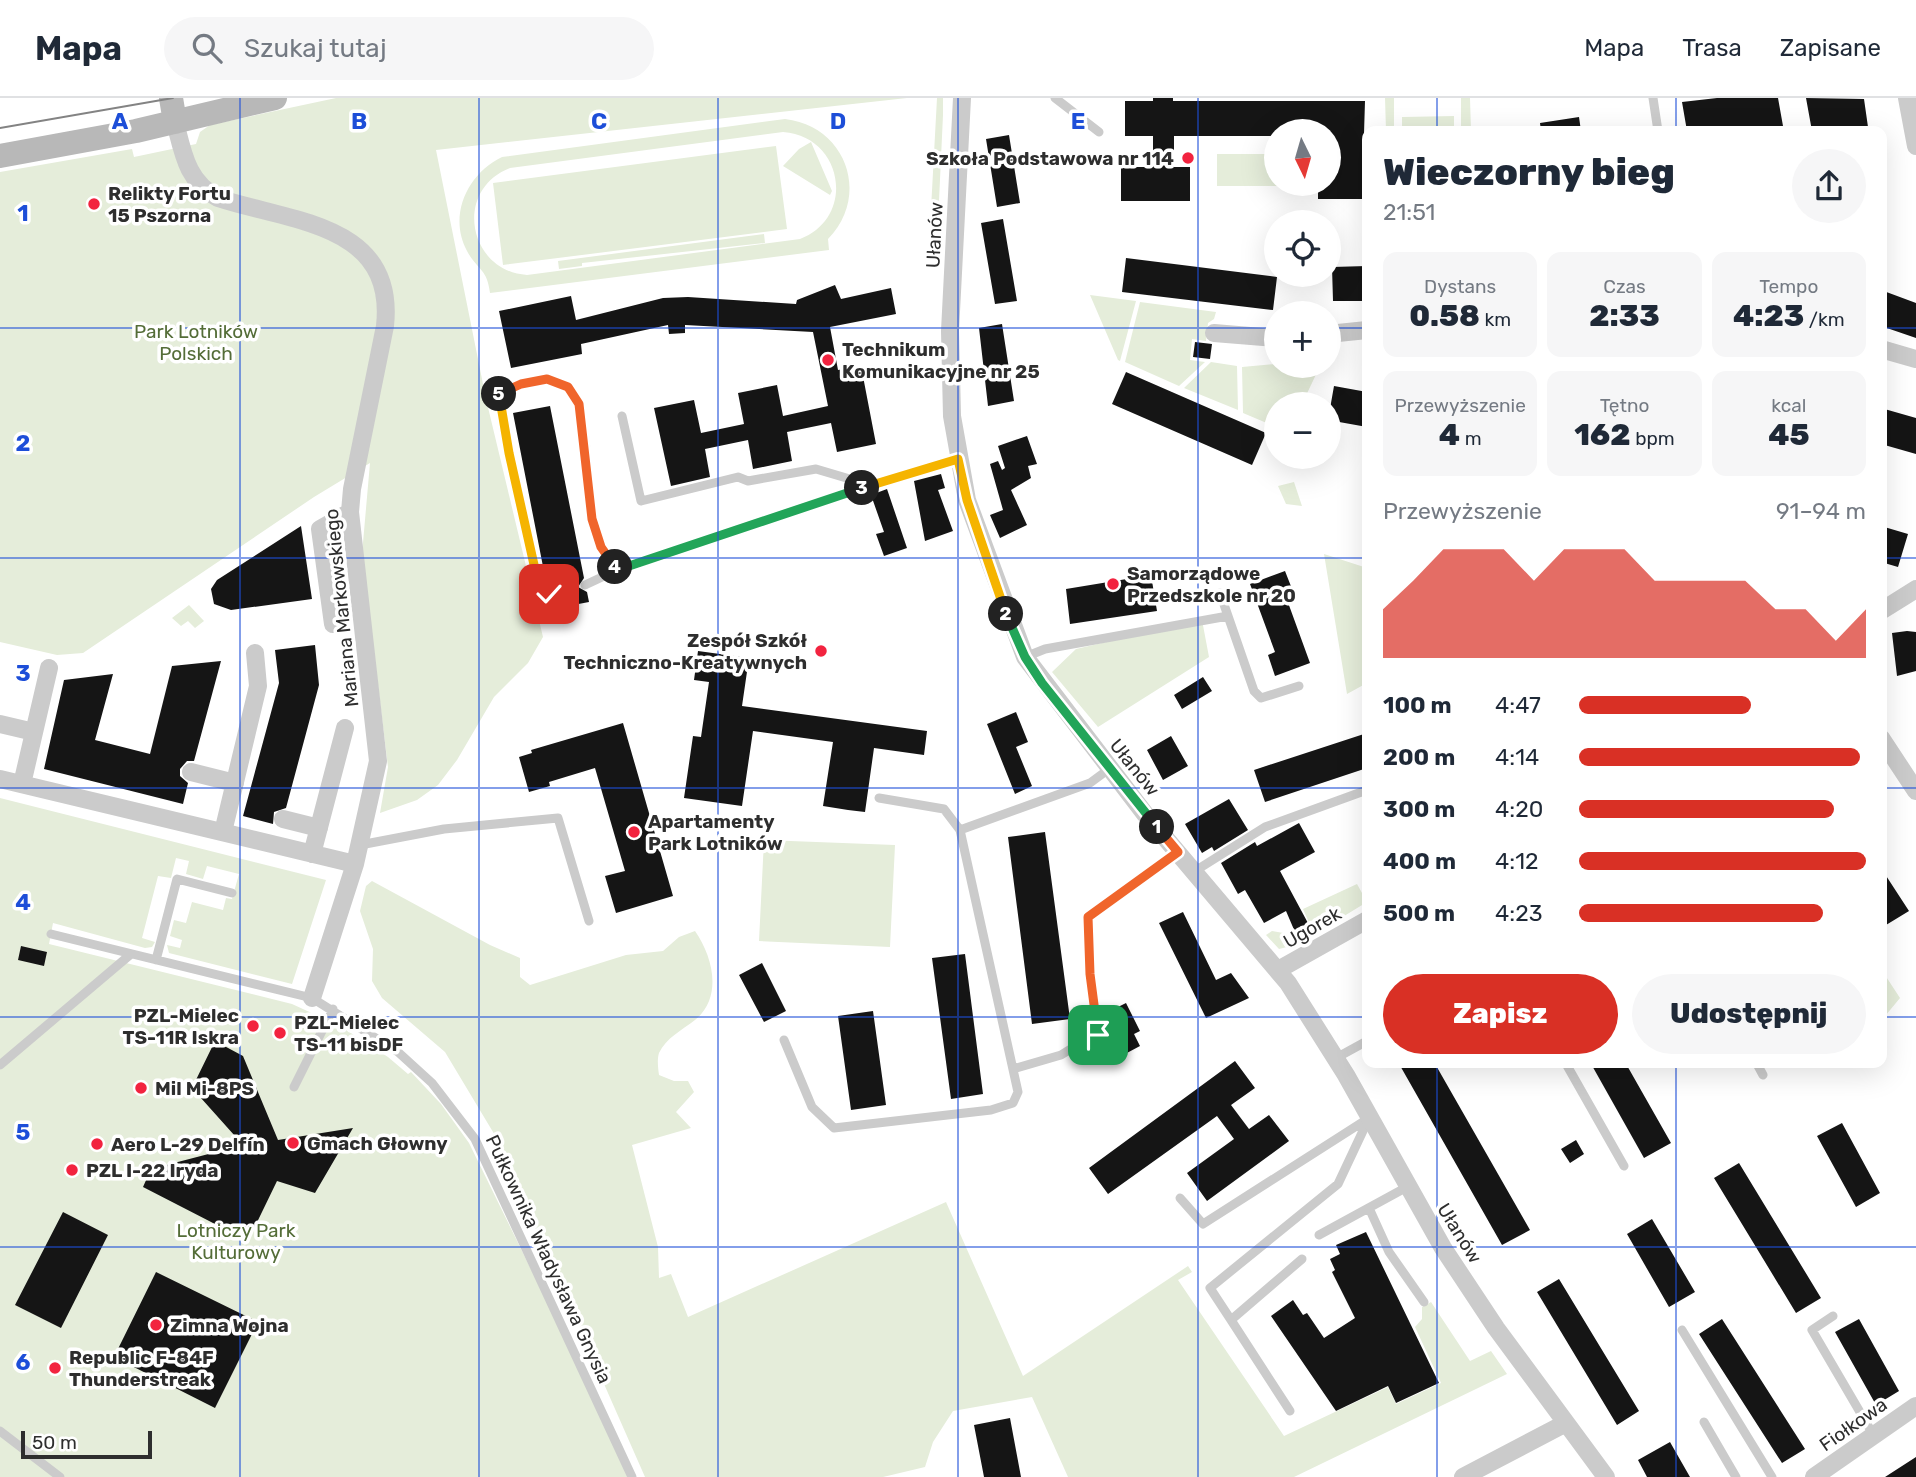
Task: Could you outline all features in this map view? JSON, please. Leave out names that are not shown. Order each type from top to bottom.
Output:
[{"type":"main road","points":[[0,156],[173,110],[275,98]]},
{"type":"street","name":"Ułanów","points":[[962,98],[950,331],[953,416],[958,459],[967,500],[1025,657],[1109,769],[1279,970],[1336,1058],[1407,1187],[1496,1328],[1606,1477]]},
{"type":"street","points":[[1907,98],[1916,146]]},
{"type":"street","name":"Mariana Markowskiego","points":[[173,110],[188,170],[204,190],[218,198],[345,237],[367,254],[381,278],[387,301],[385,327],[350,512],[378,761],[355,864],[312,998]]},
{"type":"street","points":[[1341,333],[1362,331]]},
{"type":"street","points":[[1214,333],[1264,337]]},
{"type":"street","points":[[1887,351],[1916,359]]},
{"type":"street","points":[[333,624],[320,529],[350,512]]},
{"type":"street","points":[[1887,607],[1916,589]]},
{"type":"street","points":[[223,832],[258,686],[255,653]]},
{"type":"street","points":[[22,784],[50,668]]},
{"type":"street","points":[[0,724],[34,732]]},
{"type":"street","points":[[312,854],[345,728]]},
{"type":"street","points":[[1887,747],[1916,791]]},
{"type":"street","points":[[191,772],[235,783]]},
{"type":"street","points":[[0,779],[355,864]]},
{"type":"street","points":[[283,819],[319,828]]},
{"type":"street","name":"Ugorek","points":[[1279,970],[1362,923]]},
{"type":"street","name":"Fiołkowa","points":[[1814,1477],[1916,1406]]},
{"type":"street","points":[[1463,1477],[1566,1423]]},
{"type":"lane","points":[[1055,98],[1100,132]]},
{"type":"lane","points":[[1653,98],[1657,126]]},
{"type":"lane","points":[[549,594],[541,596],[498,395],[521,384],[547,379],[559,382],[568,387],[579,404],[592,519],[601,547],[617,570]]},
{"type":"lane","points":[[622,416],[641,500],[738,477],[748,481],[816,469],[872,485]]},
{"type":"lane","points":[[585,584],[617,570],[958,459]]},
{"type":"lane","points":[[1220,593],[1254,691],[1261,698],[1269,698],[1300,686]]},
{"type":"lane","points":[[1025,657],[1045,649],[1228,616]]},
{"type":"lane","points":[[960,830],[1090,782],[1109,769]]},
{"type":"lane","points":[[1195,871],[1265,827],[1362,792]]},
{"type":"lane","points":[[784,1040],[812,1107],[834,1128],[1002,1106],[1013,1103],[1018,1092],[960,830],[944,809],[879,798]]},
{"type":"lane","points":[[360,845],[444,829],[558,818],[589,921]]},
{"type":"lane","points":[[1098,1035],[1090,974],[1088,917],[1178,852]]},
{"type":"lane","points":[[156,960],[177,879],[232,893]]},
{"type":"lane","name":"Pułkownika Władysława Gnysia","points":[[51,934],[312,998],[398,1052],[443,1096],[475,1139],[632,1477]]},
{"type":"lane","points":[[0,1065],[131,954]]},
{"type":"lane","points":[[294,1087],[333,1009]]},
{"type":"lane","points":[[1013,1069],[1061,1055],[1090,1037],[1107,1034],[1113,1043]]},
{"type":"lane","points":[[1336,1058],[1362,1044]]},
{"type":"lane","points":[[1568,1068],[1624,1166]]},
{"type":"lane","points":[[1759,1068],[1763,1075]]},
{"type":"lane","points":[[1180,1198],[1203,1224],[1369,1118]]},
{"type":"lane","points":[[1290,1410],[1210,1288],[1338,1184],[1369,1118]]},
{"type":"lane","points":[[1319,1234],[1407,1187]]},
{"type":"lane","points":[[1369,1208],[1389,1252],[1424,1302]]},
{"type":"lane","points":[[1231,1320],[1302,1259]]},
{"type":"lane","points":[[1833,1316],[1812,1330],[1874,1436]]},
{"type":"lane","points":[[1682,1330],[1772,1477]]},
{"type":"lane","points":[[1704,1422],[1736,1477]]},
{"type":"lane","points":[[0,1430],[60,1477]]},
{"type":"green space","name":"Park Lotników Polskich","points":[[336,98],[907,98],[436,150],[486,399],[543,637],[528,663],[494,697],[457,760],[438,785],[417,800],[380,813],[388,767],[362,554],[370,463],[314,497],[83,653],[57,655],[0,642],[0,172],[132,149],[134,157],[196,144],[200,132],[210,125]]},
{"type":"green space","points":[[937,98],[943,98],[943,115],[937,244],[929,246]]},
{"type":"green space","points":[[1385,98],[1394,98],[1394,126],[1386,126]]},
{"type":"green space","points":[[1461,98],[1470,98],[1471,126],[1461,126]]},
{"type":"green space","points":[[1454,116],[1454,126],[1402,126],[1402,117]]},
{"type":"green space","points":[[785,119],[806,124],[824,135],[837,148],[846,165],[848,203],[841,221],[828,239],[829,250],[490,293],[484,274],[471,258],[462,238],[460,210],[464,197],[479,174],[502,157]],"holes":[[[783,132],[803,137],[819,147],[830,162],[835,179],[835,197],[830,214],[818,228],[800,239],[527,275],[507,270],[491,260],[481,245],[475,228],[475,210],[480,193],[492,179],[510,168]]]},
{"type":"green space","points":[[811,142],[832,191],[830,195],[783,166],[799,149]]},
{"type":"green space","points":[[776,146],[787,229],[503,265],[493,183]]},
{"type":"green space","points":[[1217,154],[1264,154],[1264,186],[1217,186]]},
{"type":"green space","points":[[764,234],[765,243],[582,263],[582,266],[559,269],[558,261]]},
{"type":"green space","points":[[1090,295],[1136,301],[1120,361],[1118,360]]},
{"type":"green space","points":[[1140,302],[1216,312],[1214,319],[1208,323],[1206,341],[1192,339],[1190,360],[1205,362],[1179,386],[1125,362]]},
{"type":"green space","points":[[1211,362],[1237,366],[1238,410],[1184,388]]},
{"type":"green space","points":[[1264,365],[1264,378],[1314,378],[1308,392],[1264,392],[1264,422],[1243,413],[1242,367]]},
{"type":"green space","points":[[1294,482],[1302,506],[1286,504],[1278,486]]},
{"type":"green space","points":[[1324,554],[1362,566],[1362,686],[1347,694]]},
{"type":"green space","points":[[189,605],[204,621],[195,628],[188,621],[181,626],[172,618]]},
{"type":"green space","points":[[1202,620],[1209,657],[1098,727],[1052,672],[1076,649]]},
{"type":"green space","name":"Lotniczy Park Kulturowy","points":[[0,798],[326,880],[292,984],[169,953],[167,945],[180,948],[182,940],[170,936],[174,920],[186,923],[192,902],[223,910],[226,898],[232,899],[239,874],[207,866],[203,879],[186,874],[189,861],[176,858],[171,878],[158,876],[142,938],[155,942],[152,947],[145,948],[53,923],[49,944],[292,1004],[340,1026],[388,1057],[408,1074],[411,1072],[441,1104],[469,1143],[633,1477],[0,1477]]},
{"type":"green space","points":[[764,840],[895,845],[890,947],[759,941]]},
{"type":"green space","points":[[372,881],[490,945],[520,958],[520,977],[530,985],[626,955],[663,951],[679,937],[695,931],[710,965],[712,989],[709,1000],[704,1011],[695,1020],[666,1043],[659,1053],[658,1061],[659,1075],[674,1081],[688,1081],[694,1092],[676,1112],[691,1128],[632,1145],[658,1247],[659,1278],[671,1274],[688,1317],[946,1202],[1023,1376],[1188,1266],[1192,1272],[1178,1280],[1284,1436],[1388,1387],[1396,1404],[1441,1383],[1415,1327],[1422,1319],[1422,1307],[1431,1302],[1470,1361],[1491,1351],[1507,1374],[1294,1477],[1068,1477],[1032,1397],[953,1411],[933,1442],[925,1467],[883,1477],[645,1477],[493,1132],[445,1052],[382,998],[372,981],[373,949],[360,911],[366,886]]},
{"type":"green space","points":[[1357,884],[1362,893],[1362,905],[1305,940],[1300,931],[1310,925],[1303,909]]},
{"type":"green space","points":[[1272,931],[1295,935],[1299,944],[1279,949],[1266,935]]},
{"type":"green space","points":[[1887,978],[1900,998],[1887,1014]]},
{"type":"building","points":[[1173,98],[1173,101],[1365,101],[1364,126],[1362,126],[1362,199],[1318,199],[1318,196],[1341,196],[1341,119],[1264,119],[1264,136],[1174,136],[1174,167],[1190,167],[1190,201],[1121,201],[1121,167],[1153,167],[1153,136],[1125,136],[1125,101]]},
{"type":"building","points":[[1717,98],[1778,98],[1783,126],[1686,126],[1682,102]]},
{"type":"building","points":[[1806,98],[1864,99],[1868,126],[1811,126]]},
{"type":"building","points":[[1579,117],[1580,126],[1540,126],[1540,123]]},
{"type":"building","points":[[1009,135],[1020,203],[997,207],[986,139]]},
{"type":"building","points":[[1003,219],[1017,301],[995,304],[981,223]]},
{"type":"building","points":[[1126,258],[1264,275],[1264,287],[1276,287],[1274,301],[1264,301],[1264,309],[1122,292]]},
{"type":"building","points":[[1362,266],[1362,301],[1333,301],[1333,287],[1341,287],[1341,267]]},
{"type":"building","points":[[835,285],[841,299],[891,288],[896,314],[830,327],[838,370],[861,366],[876,444],[837,452],[831,423],[787,432],[792,461],[753,469],[748,440],[705,449],[710,477],[671,486],[654,408],[694,400],[701,433],[744,424],[738,393],[777,385],[783,416],[828,406],[813,332],[685,325],[685,333],[669,334],[668,325],[581,344],[582,354],[511,368],[499,311],[571,296],[576,320],[663,298],[688,297],[796,304],[797,300]]},
{"type":"building","points":[[1887,292],[1916,303],[1916,338],[1887,328]]},
{"type":"building","points":[[1002,324],[1014,401],[988,406],[979,328]]},
{"type":"building","points":[[1195,342],[1212,344],[1210,359],[1193,357]]},
{"type":"building","points":[[1126,372],[1264,432],[1264,438],[1252,465],[1112,404]]},
{"type":"building","points":[[1334,386],[1362,391],[1362,426],[1341,422],[1341,392],[1333,392]]},
{"type":"building","points":[[550,406],[584,578],[578,587],[587,592],[589,602],[552,609],[550,601],[556,593],[547,587],[513,413]]},
{"type":"building","points":[[1887,410],[1916,418],[1916,454],[1887,446]]},
{"type":"building","points":[[1027,436],[1037,464],[1028,466],[1031,478],[1011,490],[1027,525],[1000,538],[990,515],[1003,510],[990,464],[998,461],[1002,470],[1005,468],[998,446]]},
{"type":"building","points":[[941,474],[945,488],[938,490],[953,531],[925,541],[914,481]]},
{"type":"building","points":[[887,489],[907,548],[884,556],[876,534],[884,532],[871,495]]},
{"type":"building","points":[[301,526],[312,599],[231,610],[214,604],[211,589],[217,580]]},
{"type":"building","points":[[1887,528],[1908,534],[1898,567],[1887,564]]},
{"type":"building","points":[[1285,571],[1294,594],[1286,597],[1310,663],[1275,676],[1268,655],[1275,652],[1250,584]]},
{"type":"building","points":[[1151,575],[1157,611],[1070,624],[1066,589]]},
{"type":"building","points":[[1916,632],[1916,671],[1897,676],[1892,633]]},
{"type":"building","points":[[315,645],[319,685],[286,808],[274,812],[273,824],[243,816],[279,683],[275,650]]},
{"type":"building","points":[[698,651],[749,658],[742,706],[927,731],[924,755],[874,748],[865,812],[848,810],[823,806],[833,742],[753,731],[742,806],[684,798],[693,736],[701,737],[709,682],[694,680]]},
{"type":"building","points":[[221,661],[194,761],[187,761],[180,769],[180,776],[188,783],[183,804],[44,769],[64,680],[113,674],[95,740],[150,754],[172,666]]},
{"type":"building","points":[[1203,677],[1212,691],[1182,709],[1174,695]]},
{"type":"building","points":[[1016,712],[1028,742],[1016,747],[1032,786],[1015,794],[987,724]]},
{"type":"building","name":"Apartamenty Park Lotników","points":[[623,723],[673,896],[616,913],[605,876],[625,871],[595,768],[549,782],[550,786],[529,792],[519,757],[532,753],[531,750]]},
{"type":"building","points":[[1362,735],[1362,770],[1265,802],[1254,770]]},
{"type":"building","points":[[1171,736],[1188,766],[1163,780],[1147,750]]},
{"type":"building","points":[[1229,799],[1248,830],[1214,851],[1212,847],[1202,853],[1185,824]]},
{"type":"building","points":[[1299,823],[1315,852],[1280,871],[1309,925],[1295,932],[1286,911],[1264,923],[1245,890],[1238,894],[1221,863],[1255,842],[1257,846]]},
{"type":"building","points":[[1045,832],[1070,1019],[1032,1024],[1008,837]]},
{"type":"building","points":[[1887,877],[1909,911],[1887,924]]},
{"type":"building","points":[[1183,912],[1216,980],[1231,973],[1249,998],[1206,1018],[1159,923]]},
{"type":"building","points":[[21,946],[47,952],[44,966],[18,960]]},
{"type":"building","points":[[965,954],[983,1094],[951,1099],[932,958]]},
{"type":"building","points":[[762,963],[786,1011],[764,1022],[739,975]]},
{"type":"building","points":[[1126,1003],[1140,1031],[1134,1034],[1140,1046],[1125,1054],[1106,1013]]},
{"type":"building","points":[[873,1011],[886,1105],[851,1110],[838,1016]]},
{"type":"building","name":"Gmach Głowny","points":[[215,1041],[243,1056],[278,1140],[353,1128],[315,1193],[277,1181],[248,1241],[143,1187],[151,1169],[243,1145],[192,1088]]},
{"type":"building","points":[[1235,1061],[1255,1088],[1231,1105],[1249,1129],[1269,1115],[1289,1141],[1207,1201],[1187,1173],[1234,1139],[1217,1116],[1108,1194],[1089,1168]]},
{"type":"building","points":[[1401,1068],[1437,1068],[1530,1230],[1502,1245]]},
{"type":"building","points":[[1593,1068],[1628,1068],[1671,1143],[1644,1158]]},
{"type":"building","points":[[1842,1123],[1880,1193],[1856,1207],[1817,1136]]},
{"type":"building","points":[[1576,1140],[1584,1154],[1570,1163],[1561,1149]]},
{"type":"building","points":[[1739,1163],[1821,1298],[1796,1313],[1714,1178]]},
{"type":"building","points":[[63,1212],[108,1235],[61,1328],[15,1305]]},
{"type":"building","points":[[1652,1219],[1695,1292],[1669,1307],[1627,1234]]},
{"type":"building","points":[[1366,1232],[1439,1383],[1396,1403],[1388,1386],[1336,1411],[1271,1316],[1293,1300],[1303,1315],[1307,1313],[1324,1338],[1355,1318],[1332,1272],[1335,1270],[1330,1259],[1340,1254],[1336,1245]]},
{"type":"building","points":[[156,1272],[258,1322],[215,1408],[114,1357]]},
{"type":"building","points":[[1559,1279],[1639,1411],[1617,1425],[1537,1292]]},
{"type":"building","points":[[1722,1319],[1805,1449],[1782,1463],[1699,1334]]},
{"type":"building","points":[[1859,1319],[1899,1391],[1876,1405],[1835,1332]]},
{"type":"building","points":[[1010,1418],[1021,1477],[984,1477],[974,1425]]},
{"type":"building","points":[[1670,1442],[1690,1477],[1647,1477],[1638,1460]]},
{"type":"building","points":[[1916,1457],[1916,1477],[1885,1477]]},
{"type":"tram line","points":[[0,128],[173,98]]},
{"type":"place","name":"Szkoła Podstawowa nr 114","points":[[1188,158]]},
{"type":"place","name":"Relikty Fortu 15 Pszorna","points":[[94,204]]},
{"type":"place","name":"Technikum Komunikacyjne nr 25","points":[[828,360]]},
{"type":"place","name":"Samorządowe Przedszkole nr 20","points":[[1113,584]]},
{"type":"place","name":"Zespół Szkół Techniczno-Kreatywnych","points":[[821,651]]},
{"type":"place","name":"Apartamenty Park Lotników","points":[[634,832]]},
{"type":"place","name":"PZL-Mielec TS-11R Iskra","points":[[253,1026]]},
{"type":"place","name":"PZL-Mielec TS-11 bisDF","points":[[280,1033]]},
{"type":"place","name":"Mil Mi-8PS","points":[[141,1088]]},
{"type":"place","name":"Gmach Głowny","points":[[293,1143]]},
{"type":"place","name":"Aero L-29 Delfín","points":[[97,1144]]},
{"type":"place","name":"PZL I-22 Iryda","points":[[72,1170]]},
{"type":"place","name":"Zimna Wojna","points":[[156,1325]]},
{"type":"place","name":"Republic F-84F Thunderstreak","points":[[55,1368]]},
{"type":"route","points":[[549,594],[541,596],[498,395],[521,384],[547,379],[559,382],[568,387],[579,404],[592,519],[601,547],[617,570],[958,459],[967,500],[999,595],[1025,657],[1109,769],[1178,852],[1088,917],[1090,974],[1098,1035]]}]
